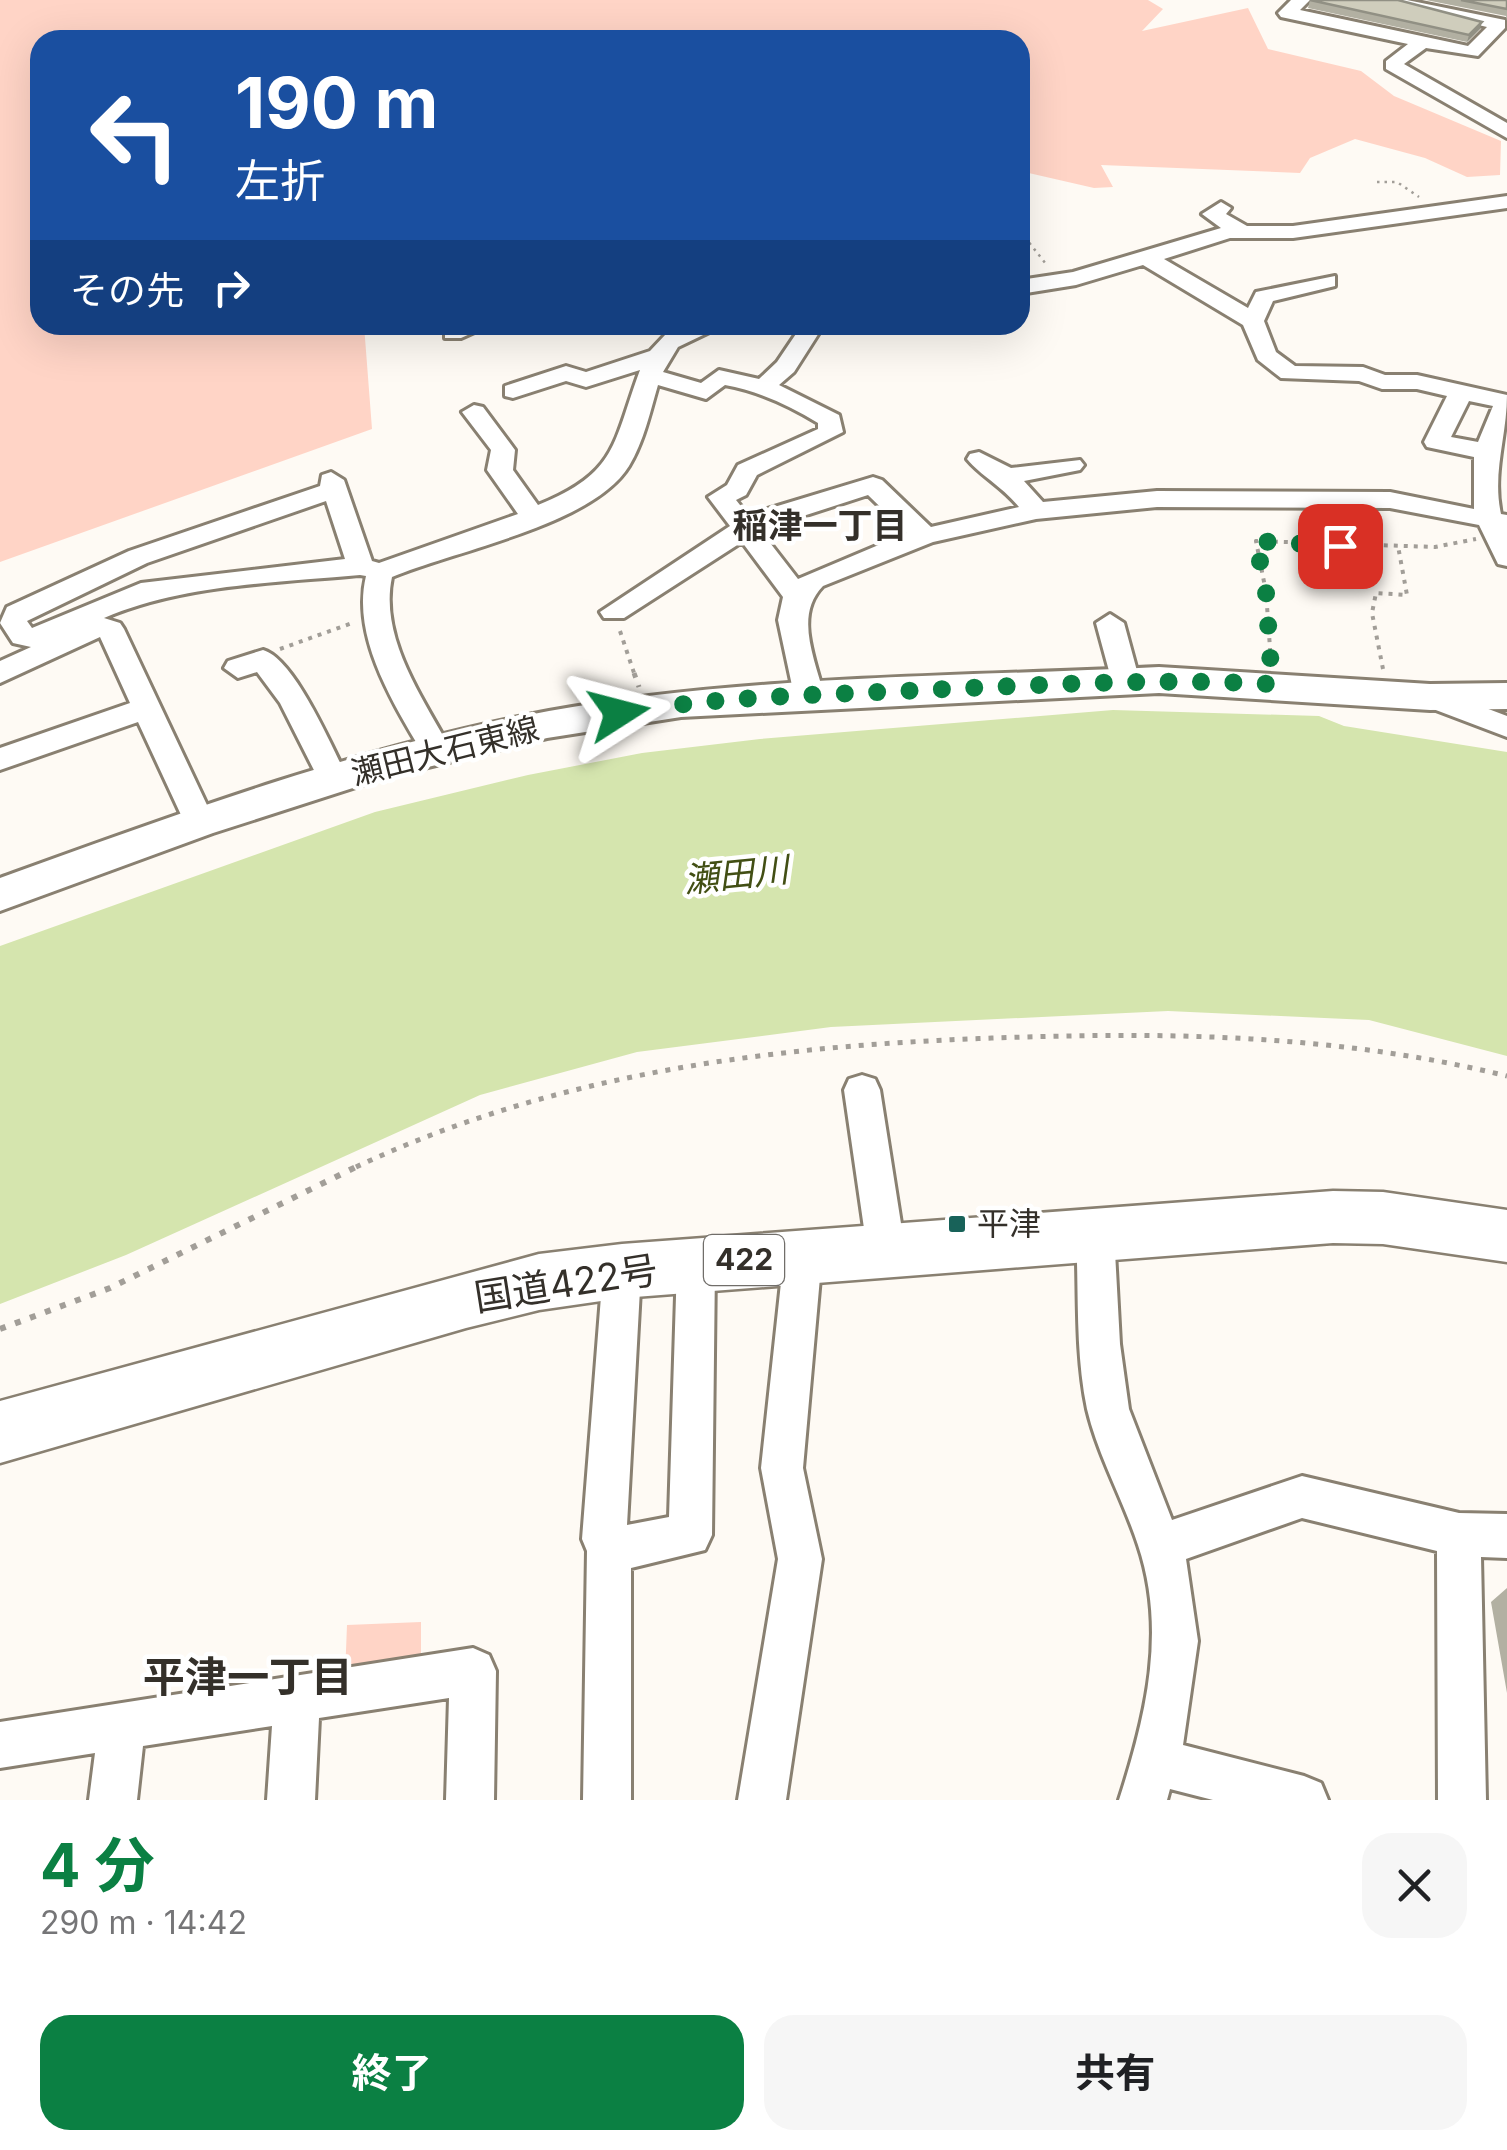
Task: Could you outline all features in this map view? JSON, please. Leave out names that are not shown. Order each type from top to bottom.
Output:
[{"type":"highway","name":"国道422号","points":[[0,1432],[466,1300],[539,1282],[622,1271],[1333,1217],[1398,1219],[1507,1236]]},
{"type":"main road","name":"瀬田大石東線","points":[[0,895],[198,822],[333,778],[436,750],[646,708],[810,696],[1126,682],[1272,684],[1430,697],[1507,696]]},
{"type":"street","points":[[1301,0],[1287,13],[1472,52],[1499,24],[1382,0]]},
{"type":"street","points":[[1382,33],[1409,6]]},
{"type":"street","points":[[1488,38],[1507,42]]},
{"type":"street","points":[[1422,42],[1392,65],[1479,111],[1507,132]]},
{"type":"street","points":[[1030,286],[1061,282],[1132,259],[1149,259],[1219,234],[1241,231],[1294,232],[1499,203],[1507,228]]},
{"type":"street","points":[[1266,207],[1294,232]]},
{"type":"street","points":[[1221,208],[1212,214],[1241,231]]},
{"type":"street","points":[[810,696],[792,620],[797,596],[814,580],[925,536],[1036,511],[1157,499],[1390,500],[1501,535],[1485,454],[1507,403],[1417,382],[1382,382],[1363,374],[1289,372],[1266,355],[1253,321],[1149,259]]},
{"type":"street","points":[[1253,321],[1264,297],[1327,281]]},
{"type":"street","points":[[436,750],[390,660],[376,614],[371,569],[333,485],[138,557],[17,613],[13,622],[23,636],[33,638],[141,592],[200,582],[371,569],[532,515],[610,475],[656,366],[670,341],[686,335]]},
{"type":"street","points":[[762,388],[809,350],[812,335]]},
{"type":"street","points":[[512,390],[566,374],[586,380],[656,366],[706,392],[718,378],[762,388],[800,400],[830,420],[831,432],[747,470],[738,490],[721,497],[797,596]]},
{"type":"street","points":[[1461,392],[1436,442],[1485,454]]},
{"type":"street","points":[[474,412],[503,450],[498,465],[532,515]]},
{"type":"street","points":[[1425,449],[1485,454]]},
{"type":"street","points":[[979,459],[1007,476],[1036,511]]},
{"type":"street","points":[[1007,476],[1070,465]]},
{"type":"street","points":[[614,612],[759,519],[874,485],[925,536]]},
{"type":"street","points":[[406,527],[416,554]]},
{"type":"street","points":[[1110,622],[1126,682]]},
{"type":"street","points":[[0,673],[100,626],[110,628],[198,822]]},
{"type":"street","points":[[250,664],[292,699],[333,778]]},
{"type":"street","points":[[1430,697],[1507,727]]},
{"type":"street","points":[[0,759],[146,708]]},
{"type":"street","points":[[862,1090],[886,1250]]},
{"type":"street","points":[[1096,1233],[1107,1404],[1123,1462],[1161,1546],[1174,1604],[1178,1662],[1149,1781],[1304,1800]]},
{"type":"street","points":[[762,1800],[800,1560],[797,1530],[785,1503],[782,1468],[804,1256]]},
{"type":"street","points":[[609,1550],[690,1534],[696,1264]]},
{"type":"street","points":[[608,1800],[609,1550],[604,1538],[622,1271]]},
{"type":"street","points":[[1161,1546],[1302,1497],[1458,1535],[1507,1536]]},
{"type":"street","points":[[1458,1535],[1462,1800]]},
{"type":"street","points":[[0,1745],[473,1671],[470,1800]]},
{"type":"street","points":[[291,1800],[297,1698]]},
{"type":"street","points":[[113,1800],[122,1724]]},
{"type":"path","points":[[1377,182],[1397,182],[1426,202],[1430,211]]},
{"type":"path","points":[[1030,243],[1061,282]]},
{"type":"path","points":[[1272,684],[1266,592],[1256,541],[1398,546],[1456,544],[1501,535]]},
{"type":"path","points":[[1388,693],[1372,613],[1376,593],[1406,595],[1398,546]]},
{"type":"path","points":[[614,612],[646,708]]},
{"type":"path","points":[[250,664],[266,654],[376,614]]},
{"type":"path","points":[[0,1329],[138,1273],[424,1136],[502,1108],[632,1073],[727,1057],[899,1039],[1226,1033],[1336,1042],[1426,1056],[1507,1076]]},
{"type":"shaded area","points":[[0,0],[1148,0],[1163,9],[1142,31],[1248,8],[1268,49],[1361,71],[1394,96],[1501,141],[1500,175],[1467,177],[1425,158],[1355,139],[1310,158],[1300,173],[1101,165],[1113,187],[1094,188],[1030,173],[1030,30],[30,30],[30,335],[365,335],[372,429],[0,562]]},
{"type":"shaded area","points":[[421,1622],[421,1669],[345,1676],[347,1625]]},
{"type":"water","name":"瀬田川","points":[[1113,710],[1319,716],[1344,726],[1507,752],[1507,1056],[1369,1020],[1168,1011],[831,1027],[637,1052],[480,1095],[126,1255],[0,1304],[0,946],[375,812],[528,775],[642,753],[760,739]]},
{"type":"building","points":[[1310,0],[1398,0],[1482,22],[1469,35]]},
{"type":"building","points":[[1461,0],[1507,0],[1507,9]]},
{"type":"place","name":"平津","points":[[957,1224]]},
{"type":"district","name":"稲津一丁目","points":[[820,526]]},
{"type":"district","name":"平津一丁目","points":[[248,1677]]},
{"type":"route","points":[[619,713],[727,699],[1179,680],[1272,684],[1266,592],[1256,541],[1340,546]]}]
